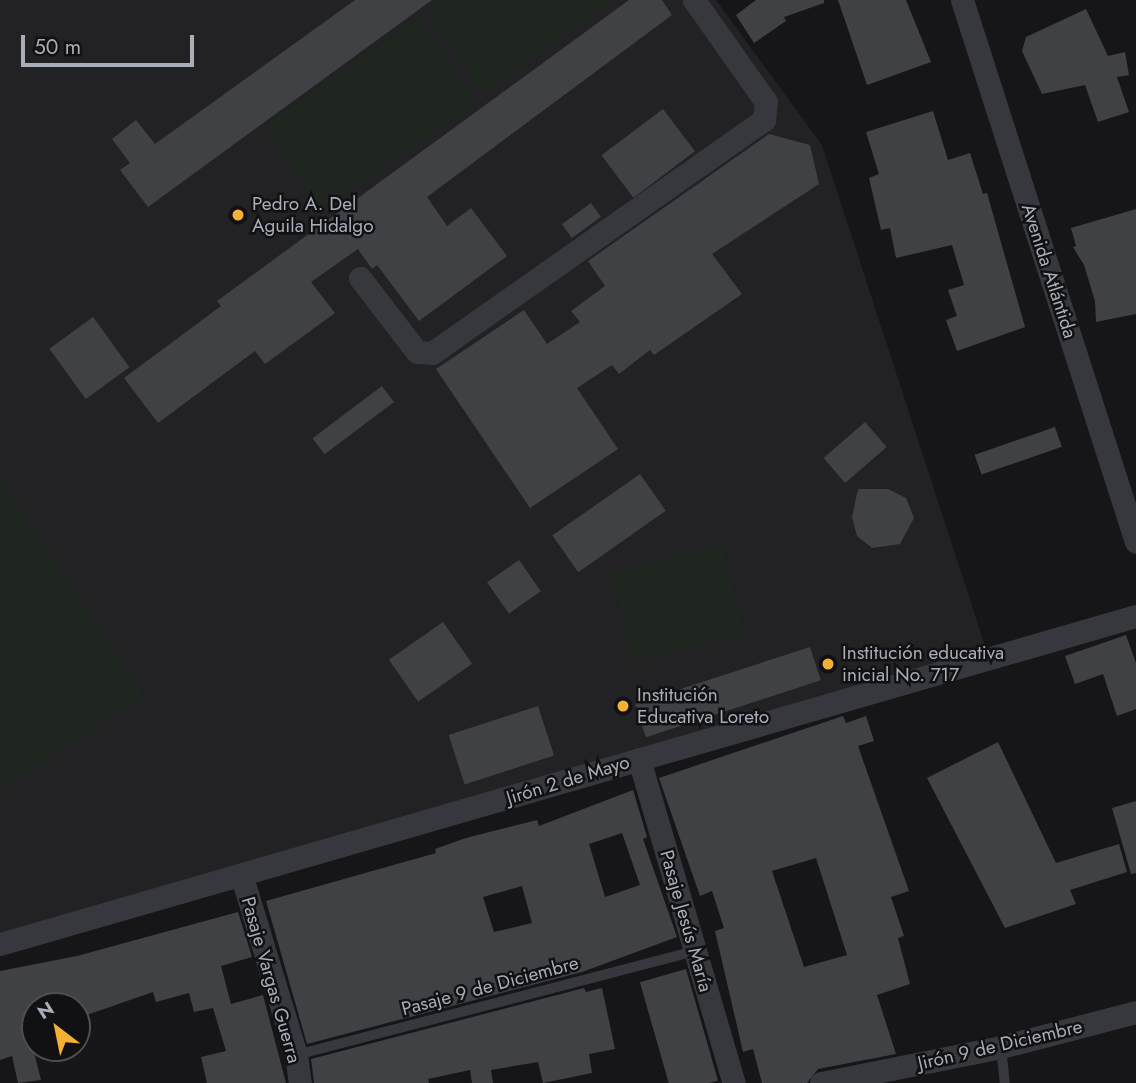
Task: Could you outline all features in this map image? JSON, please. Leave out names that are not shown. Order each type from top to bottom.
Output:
[{"type":"street","points":[[360,278],[417,352],[432,354],[764,120],[766,102],[694,0]]},
{"type":"street","name":"Avenida Atlántida","points":[[962,0],[1136,542]]},
{"type":"street","name":"Jirón 2 de Mayo","points":[[0,944],[242,877],[1136,616]]},
{"type":"street","name":"Pasaje Jesús María","points":[[639,759],[734,1083]]},
{"type":"street","name":"Pasaje Vargas Guerra","points":[[242,877],[296,1055],[300,1083]]},
{"type":"street","name":"Jirón 9 de Diciembre","points":[[821,1083],[1001,1047],[1136,1012]]},
{"type":"lane","name":"Pasaje 9 de Diciembre","points":[[296,1055],[694,951]]},
{"type":"lane","points":[[1001,1047],[1005,1083]]},
{"type":"shaded area","points":[[0,0],[716,0],[822,145],[989,658],[0,944]]},
{"type":"shaded area","points":[[442,0],[612,0],[483,93],[425,12]]},
{"type":"shaded area","points":[[418,18],[477,102],[322,210],[263,126]]},
{"type":"shaded area","points":[[0,479],[144,695],[0,790]]},
{"type":"shaded area","points":[[722,545],[744,633],[633,661],[611,573]]},
{"type":"building","points":[[355,0],[432,0],[148,207],[120,170],[130,163],[112,139],[136,120],[155,144]]},
{"type":"building","points":[[629,0],[662,0],[672,15],[427,197],[447,226],[471,208],[507,256],[419,321],[377,265],[372,269],[358,249],[311,282],[335,313],[265,364],[255,351],[158,423],[124,378],[221,306],[217,301]]},
{"type":"building","points":[[756,0],[824,0],[824,3],[784,17],[786,21],[754,43],[736,15]]},
{"type":"building","points":[[838,0],[906,0],[931,62],[867,85]]},
{"type":"building","points":[[1086,9],[1108,56],[1125,52],[1129,75],[1117,77],[1129,112],[1098,122],[1085,85],[1042,94],[1022,51],[1026,37]]},
{"type":"building","points":[[663,109],[695,151],[633,198],[602,155]]},
{"type":"building","points":[[933,111],[948,160],[970,153],[983,194],[987,193],[1025,327],[957,351],[946,320],[957,316],[948,290],[964,285],[952,245],[896,258],[890,228],[881,230],[869,178],[879,174],[866,132]]},
{"type":"building","points":[[769,134],[810,145],[819,184],[712,254],[742,294],[654,355],[650,350],[619,374],[612,365],[577,388],[618,449],[530,508],[436,369],[524,310],[547,344],[580,322],[571,311],[605,286],[588,261]]},
{"type":"building","points":[[591,203],[601,217],[572,238],[562,224]]},
{"type":"building","points":[[1136,209],[1136,314],[1096,322],[1095,301],[1084,265],[1073,247],[1076,246],[1071,228]]},
{"type":"building","points":[[93,317],[129,367],[86,399],[49,349]]},
{"type":"building","points":[[382,386],[394,402],[325,454],[313,438]]},
{"type":"building","points":[[865,422],[887,447],[845,483],[823,458]]},
{"type":"building","points":[[1055,427],[1062,447],[981,475],[975,455]]},
{"type":"building","points":[[640,474],[666,511],[578,572],[552,535]]},
{"type":"building","points":[[858,489],[888,489],[906,498],[914,518],[900,544],[872,548],[857,536],[852,517]]},
{"type":"building","points":[[519,560],[541,591],[509,613],[487,582]]},
{"type":"building","points":[[443,622],[472,664],[418,702],[389,660]]},
{"type":"building","points":[[1126,635],[1136,663],[1136,709],[1117,716],[1103,674],[1075,684],[1065,656]]},
{"type":"building","points":[[810,647],[821,680],[646,737],[635,704]]},
{"type":"building","points":[[538,706],[554,755],[465,785],[449,735]]},
{"type":"building","points":[[843,716],[846,723],[866,716],[874,741],[858,746],[909,891],[891,897],[904,936],[898,938],[910,984],[877,995],[896,1054],[818,1069],[807,1083],[762,1083],[753,1049],[743,1052],[715,931],[724,928],[712,891],[700,896],[659,778]],"holes":[[[816,858],[847,955],[804,967],[772,871]]]},
{"type":"building","points":[[998,742],[1056,863],[1119,844],[1127,872],[1070,890],[1076,904],[1005,928],[927,778]]},
{"type":"building","points":[[633,790],[647,837],[643,839],[677,937],[582,972],[307,1044],[266,901],[436,853],[435,849],[466,838],[537,820],[539,826]],"holes":[[[622,833],[640,885],[605,897],[589,844]],[[522,886],[532,923],[494,932],[483,897]]]},
{"type":"building","points":[[1136,801],[1136,873],[1131,874],[1112,808]]},
{"type":"building","points":[[238,912],[252,957],[221,966],[231,1004],[263,995],[286,1083],[207,1083],[201,1057],[226,1051],[213,1008],[194,1012],[189,993],[156,1002],[153,992],[91,1014],[91,992],[21,992],[21,1062],[36,1062],[41,1080],[18,1083],[12,1056],[0,1060],[0,971],[77,956]]},
{"type":"building","points":[[686,969],[718,1081],[669,1083],[640,982]]},
{"type":"building","points":[[584,988],[586,992],[602,988],[615,1049],[589,1054],[592,1073],[543,1083],[538,1062],[491,1070],[493,1083],[472,1083],[470,1070],[428,1079],[429,1083],[314,1083],[311,1059]]},
{"type":"place","name":"Pedro A. Del Aguila Hidalgo","points":[[238,215]]},
{"type":"place","name":"Institución educativa inicial No. 717","points":[[828,664]]},
{"type":"place","name":"Institución Educativa Loreto","points":[[623,706]]}]
